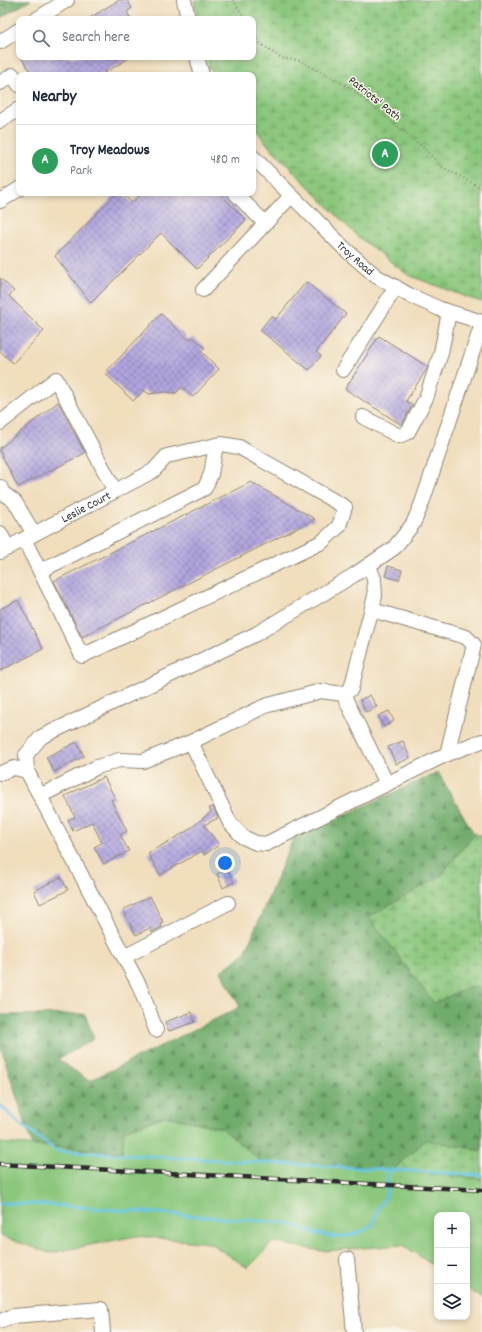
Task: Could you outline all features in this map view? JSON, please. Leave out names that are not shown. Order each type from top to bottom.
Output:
[{"type":"street","points":[[42,16],[67,0]]},
{"type":"street","points":[[184,0],[187,16]]},
{"type":"street","points":[[0,42],[16,32]]},
{"type":"street","points":[[198,60],[201,72]]},
{"type":"street","points":[[0,83],[13,75],[16,80]]},
{"type":"street","points":[[0,121],[16,111]]},
{"type":"street","name":"Troy Road","points":[[256,160],[345,249],[376,276],[409,295],[449,312],[482,323]]},
{"type":"street","points":[[0,201],[16,191]]},
{"type":"street","points":[[238,196],[265,223]]},
{"type":"street","points":[[202,290],[291,196]]},
{"type":"street","points":[[343,370],[396,287]]},
{"type":"street","points":[[363,417],[400,436],[408,432],[426,398],[441,353],[449,312]]},
{"type":"street","points":[[156,1030],[139,985],[27,771],[26,755],[41,737],[256,634],[369,565],[394,548],[413,524],[482,323]]},
{"type":"street","points":[[0,422],[56,379],[115,491]]},
{"type":"street","points":[[0,488],[3,493],[15,502],[29,537],[40,571],[82,656],[322,542],[339,526],[345,507],[239,447],[216,445],[211,474],[205,488],[40,571]]},
{"type":"street","name":"Leslie Court","points":[[4,550],[154,471],[167,456],[216,445]]},
{"type":"street","points":[[0,533],[4,550]]},
{"type":"street","points":[[40,796],[98,768],[119,760],[143,761],[191,742],[265,706],[321,691],[343,694],[351,689],[375,596],[374,579],[369,565]]},
{"type":"street","points":[[372,610],[466,637],[474,645],[447,754]]},
{"type":"street","points":[[343,694],[387,784]]},
{"type":"street","points":[[191,742],[230,824],[238,833],[256,843],[266,844],[447,754],[482,741]]},
{"type":"street","points":[[0,773],[14,768],[27,771]]},
{"type":"street","points":[[124,957],[228,903]]},
{"type":"street","points":[[347,1259],[354,1332]]},
{"type":"street","points":[[0,1321],[13,1316],[101,1309],[103,1332]]},
{"type":"path","points":[[233,0],[243,16]]},
{"type":"path","name":"Patriots' Path","points":[[256,38],[259,43],[281,58],[300,61],[348,86],[423,147],[442,167],[482,188]]},
{"type":"green space","points":[[0,0],[31,0],[0,18]]},
{"type":"green space","points":[[194,0],[482,0],[482,302],[408,275],[357,236],[266,143],[256,129],[256,72],[213,72],[209,67],[208,60],[256,60],[256,16],[197,16]]},
{"type":"green space","points":[[438,772],[474,834],[441,876],[369,917],[434,1003],[471,986],[482,989],[482,1151],[426,1140],[393,1170],[262,1162],[222,1128],[165,1116],[124,1130],[122,1152],[32,1145],[0,1044],[0,1015],[85,1014],[94,1039],[58,1059],[89,1081],[240,1007],[221,971],[245,953],[293,839]]},
{"type":"green space","points":[[474,834],[482,836],[482,989],[471,986],[434,1003],[369,917],[441,876]]},
{"type":"green space","points":[[165,1116],[222,1128],[262,1162],[393,1170],[482,1179],[482,1298],[470,1290],[470,1212],[434,1212],[434,1266],[403,1245],[322,1251],[273,1242],[248,1268],[210,1243],[136,1236],[50,1253],[0,1236],[0,1143],[122,1152],[124,1130]]},
{"type":"green space","points":[[426,1140],[482,1151],[482,1179],[393,1170]]},
{"type":"building","points":[[119,0],[127,0],[132,8],[127,12],[129,16],[93,16]]},
{"type":"building","points":[[23,60],[126,60],[106,72],[30,72]]},
{"type":"building","points":[[114,196],[125,196],[132,203],[139,196],[222,196],[246,220],[197,269],[161,233],[91,303],[55,256]]},
{"type":"building","points":[[0,278],[14,291],[9,296],[44,331],[13,363],[0,351]]},
{"type":"building","points":[[306,282],[346,314],[316,352],[321,356],[309,370],[260,330],[271,316],[276,319]]},
{"type":"building","points":[[161,314],[189,340],[193,337],[205,348],[201,351],[219,369],[193,397],[182,387],[176,393],[164,392],[149,394],[144,390],[133,401],[105,373]]},
{"type":"building","points":[[379,336],[428,367],[406,401],[412,405],[402,425],[345,389]]},
{"type":"building","points":[[58,402],[85,453],[18,487],[0,452],[0,448]]},
{"type":"building","points":[[251,482],[315,519],[82,637],[54,581]]},
{"type":"building","points":[[388,566],[402,570],[399,580],[385,576]]},
{"type":"building","points":[[18,600],[43,649],[0,671],[0,609]]},
{"type":"building","points":[[370,695],[377,707],[366,712],[360,700]]},
{"type":"building","points":[[389,711],[394,721],[383,727],[378,716]]},
{"type":"building","points":[[403,741],[410,758],[396,764],[388,747]]},
{"type":"building","points":[[77,742],[84,756],[54,772],[46,757]]},
{"type":"building","points":[[104,777],[115,798],[111,800],[127,831],[120,835],[129,851],[104,864],[94,847],[102,843],[92,822],[73,831],[68,820],[75,817],[65,796]]},
{"type":"building","points":[[213,807],[218,818],[204,825],[219,845],[204,855],[202,851],[160,875],[148,853],[187,831],[211,812],[209,808]]},
{"type":"building","points":[[227,869],[234,882],[223,888],[217,874]]},
{"type":"building","points":[[61,877],[68,890],[40,904],[34,891]]},
{"type":"building","points":[[150,896],[163,922],[160,923],[162,927],[152,932],[150,928],[136,935],[123,910]]},
{"type":"building","points":[[192,1012],[195,1022],[169,1031],[165,1022]]},
{"type":"waterway","points":[[0,1105],[21,1125],[57,1151],[482,1175]]},
{"type":"waterway","points":[[0,1203],[52,1205],[288,1223],[321,1234],[340,1237],[351,1235],[373,1225],[378,1208],[384,1200],[387,1192],[388,1170]]},
{"type":"railway","points":[[0,1164],[482,1190]]},
{"type":"place","name":"Troy Meadows","points":[[385,154]]}]
